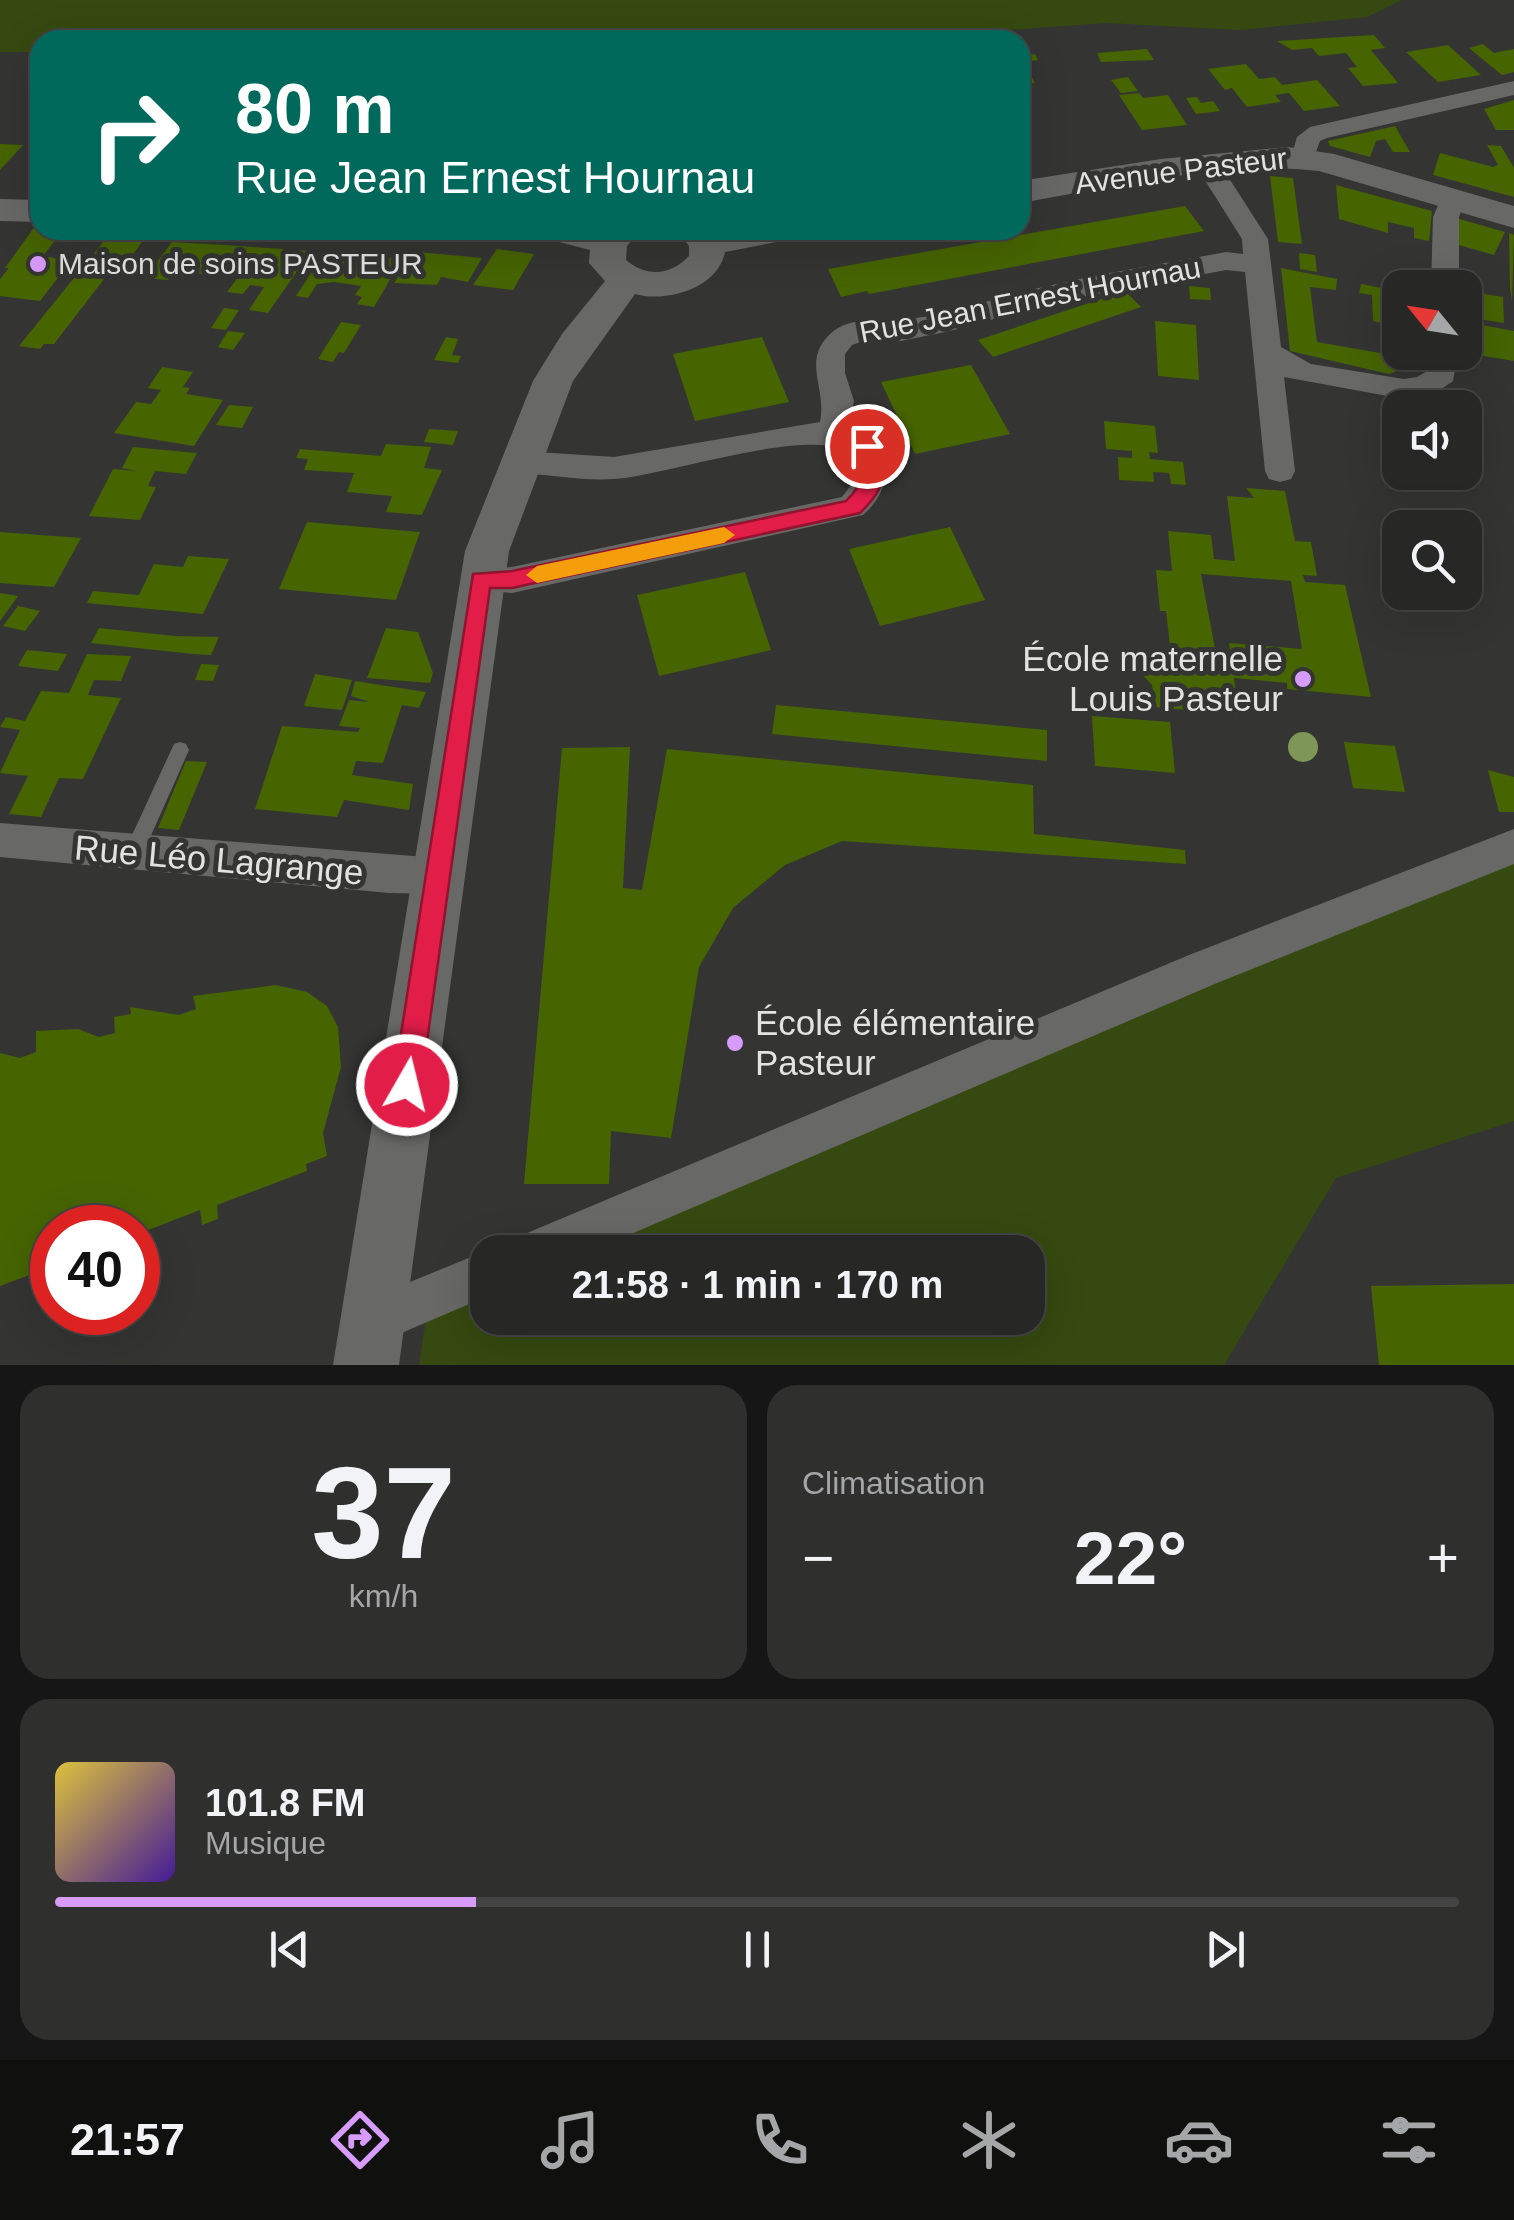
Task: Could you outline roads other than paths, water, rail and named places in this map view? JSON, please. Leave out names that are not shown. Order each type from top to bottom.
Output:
[{"type":"street","points":[[1303,158],[1309,137],[1318,132],[1514,88]]},
{"type":"street","name":"Avenue Pasteur","points":[[1030,190],[1207,163],[1303,158],[1514,217]]},
{"type":"street","points":[[1207,163],[1255,239],[1280,470]]},
{"type":"street","points":[[1445,270],[1446,217],[1452,200]]},
{"type":"street","points":[[0,210],[30,211]]},
{"type":"street","points":[[587,240],[619,251],[660,286],[692,276],[708,255],[702,240]]},
{"type":"street","points":[[369,1344],[480,580],[487,551],[553,381],[576,343],[619,251]]},
{"type":"street","name":"Rue Jean Ernest Hournau","points":[[833,432],[839,401],[830,373],[831,352],[842,338],[864,330],[901,331],[950,322],[1050,294],[1226,261],[1259,265]]},
{"type":"street","points":[[1270,353],[1290,368],[1308,374],[1404,389],[1424,387],[1443,370]]},
{"type":"street","points":[[480,580],[512,580],[852,507],[870,491],[874,468],[867,446],[833,432],[796,434],[614,468],[521,462]]},
{"type":"street","name":"Rue Léo Lagrange","points":[[0,840],[389,876],[438,876]]},
{"type":"street","points":[[576,1235],[1203,969],[1514,846]]},
{"type":"street","points":[[369,1344],[470,1284]]},
{"type":"lane","points":[[134,852],[180,750]]},
{"type":"place","name":"Maison de soins PASTEUR","points":[[38,264]]},
{"type":"place","name":"École maternelle Louis Pasteur","points":[[1303,679]]},
{"type":"place","name":"École élémentaire Pasteur","points":[[735,1043]]}]
